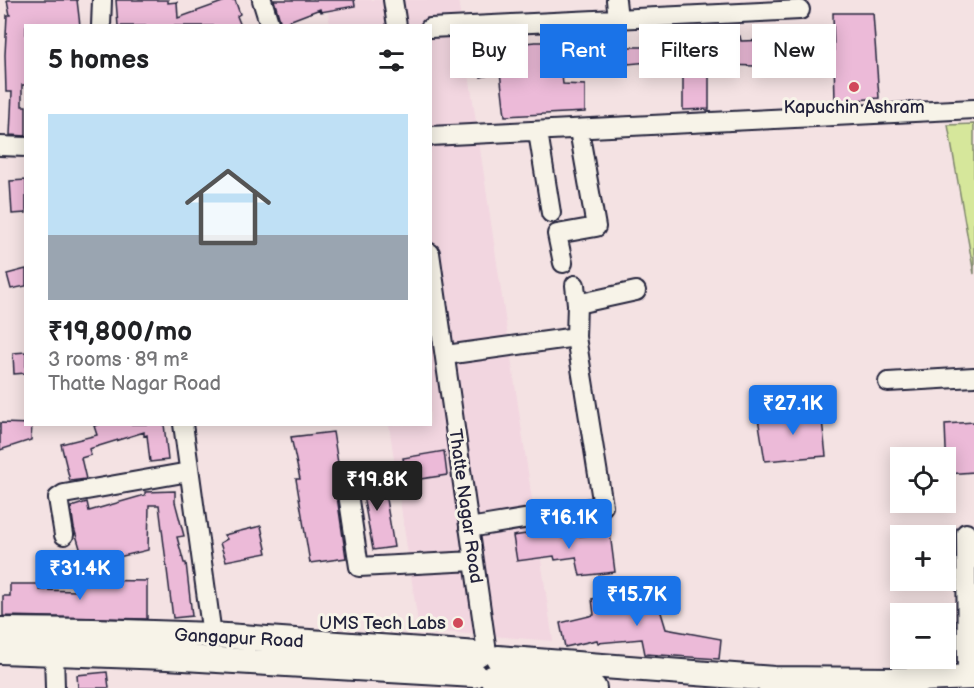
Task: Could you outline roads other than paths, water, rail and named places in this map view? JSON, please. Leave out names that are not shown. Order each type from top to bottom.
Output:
[{"type":"main road","name":"Gangapur Road","points":[[0,630],[212,635],[487,669],[563,687],[594,688]]},
{"type":"main road","name":"Gangapur Road","points":[[0,651],[774,679],[896,680],[971,677]]},
{"type":"street","points":[[101,24],[102,0]]},
{"type":"street","points":[[262,0],[269,24]]},
{"type":"street","points":[[393,0],[397,24]]},
{"type":"street","points":[[616,0],[618,19]]},
{"type":"street","points":[[432,28],[618,19],[735,7],[800,10]]},
{"type":"street","points":[[432,136],[974,109]]},
{"type":"street","points":[[563,263],[557,234],[596,226],[579,129]]},
{"type":"street","points":[[538,132],[551,213]]},
{"type":"street","points":[[0,146],[24,147]]},
{"type":"street","name":"Thatte Nagar Road","points":[[432,266],[470,528],[487,669]]},
{"type":"street","points":[[470,528],[603,506],[576,337],[575,285]]},
{"type":"street","points":[[577,304],[636,291]]},
{"type":"street","points":[[446,355],[576,337]]},
{"type":"street","points":[[888,382],[974,376]]},
{"type":"street","points":[[183,426],[212,635]]},
{"type":"street","points":[[64,535],[58,498],[64,494],[189,472]]},
{"type":"street","points":[[345,474],[359,567],[474,561]]},
{"type":"street","points":[[966,533],[971,677]]},
{"type":"street","points":[[54,653],[55,688]]},
{"type":"place","name":"Kapuchin Ashram","points":[[854,87]]},
{"type":"place","name":"UMS Tech Labs","points":[[458,623]]}]
